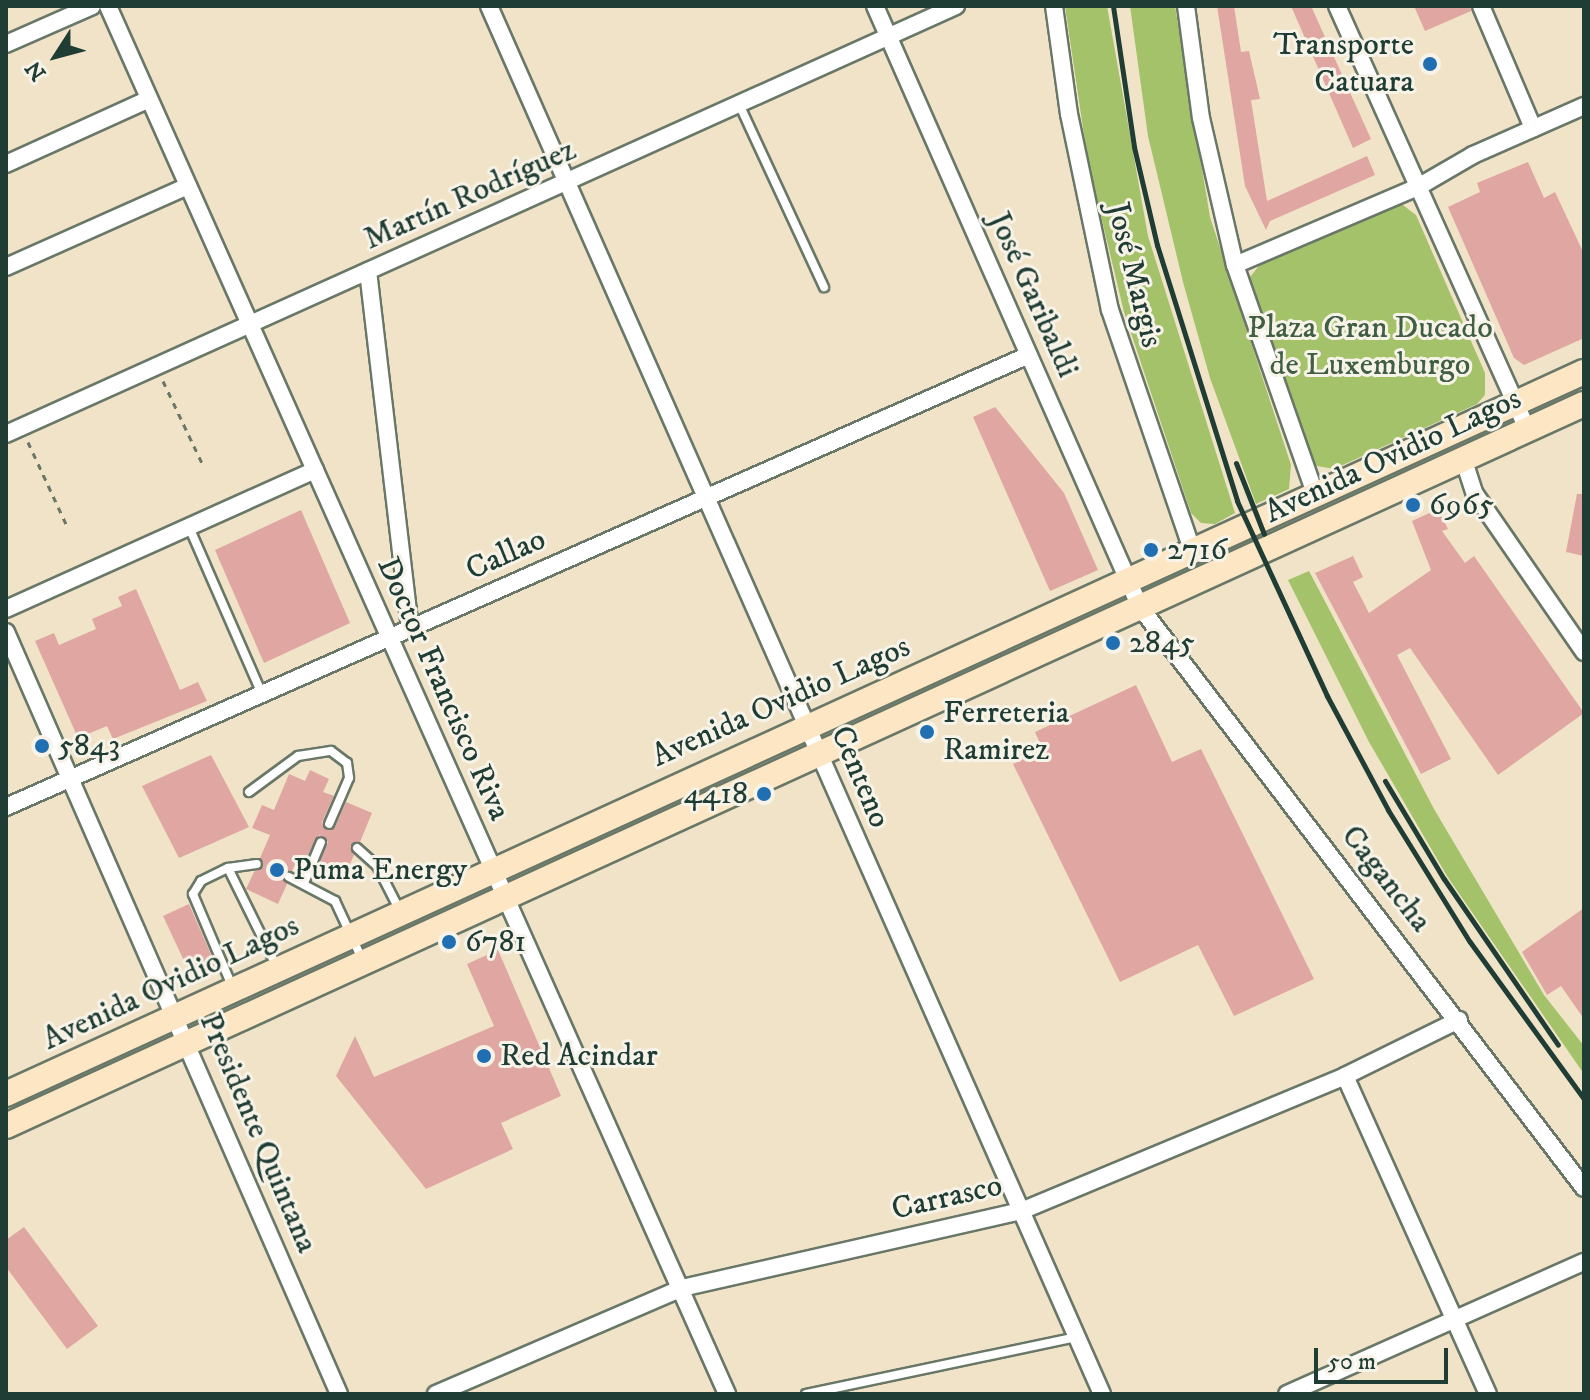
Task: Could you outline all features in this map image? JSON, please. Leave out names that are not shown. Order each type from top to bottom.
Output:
[{"type":"main road","name":"Avenida Ovidio Lagos","points":[[6,1094],[492,868],[1584,372]]},
{"type":"main road","name":"Avenida Ovidio Lagos","points":[[6,1126],[1584,404]]},
{"type":"street","points":[[6,44],[92,6]]},
{"type":"street","name":"Doctor Francisco Riva","points":[[108,6],[727,1394]]},
{"type":"street","points":[[489,6],[566,182]]},
{"type":"street","name":"José Garibaldi","points":[[875,6],[1140,607]]},
{"type":"street","name":"Martín Rodríguez","points":[[14,431],[956,6]]},
{"type":"street","name":"José Margis","points":[[1054,6],[1072,128],[1110,310],[1192,550]]},
{"type":"street","points":[[1186,6],[1201,118],[1235,265],[1315,493]]},
{"type":"street","points":[[1337,6],[1527,429]]},
{"type":"street","points":[[1481,6],[1533,128]]},
{"type":"street","points":[[6,164],[149,99]]},
{"type":"street","points":[[1235,265],[1418,187],[1533,128],[1584,106]]},
{"type":"street","name":"Centeno","points":[[566,182],[1102,1394]]},
{"type":"street","points":[[6,267],[188,186]]},
{"type":"street","points":[[368,271],[410,628]]},
{"type":"street","name":"Callao","points":[[6,807],[1029,355]]},
{"type":"street","points":[[1463,458],[1475,494],[1584,652]]},
{"type":"street","points":[[6,609],[315,470]]},
{"type":"street","name":"Cagancha","points":[[1140,607],[1459,1020],[1584,1188]]},
{"type":"street","name":"Presidente Quintana","points":[[6,632],[189,1042],[339,1394]]},
{"type":"street","name":"Carrasco","points":[[436,1394],[682,1288],[1021,1211],[1345,1076],[1459,1020]]},
{"type":"street","points":[[1345,1076],[1488,1394]]},
{"type":"street","points":[[1287,1394],[1584,1262]]},
{"type":"lane","points":[[739,104],[824,287]]},
{"type":"lane","points":[[189,527],[262,694]]},
{"type":"lane","points":[[249,792],[298,756],[331,751],[347,763],[349,778],[329,824]]},
{"type":"lane","points":[[304,883],[321,842]]},
{"type":"lane","points":[[357,848],[377,866],[401,911]]},
{"type":"lane","points":[[234,990],[193,894],[201,881],[228,868],[257,864]]},
{"type":"lane","points":[[228,868],[278,969]]},
{"type":"lane","points":[[289,877],[335,901],[364,962]]},
{"type":"lane","points":[[806,1394],[1076,1337]]},
{"type":"path","points":[[156,367],[202,463]]},
{"type":"path","points":[[14,431],[68,528]]},
{"type":"green space","points":[[1065,6],[1107,6],[1148,236],[1235,513],[1215,524],[1201,523],[1191,513],[1124,312],[1088,162]]},
{"type":"green space","points":[[1130,6],[1175,6],[1210,217],[1291,465],[1289,489],[1256,504],[1210,378],[1183,282],[1148,136]]},
{"type":"green space","name":"Plaza Gran Ducado de Luxemburgo","points":[[1399,202],[1416,215],[1485,373],[1485,395],[1477,404],[1334,469],[1317,466],[1308,458],[1250,277],[1262,262]]},
{"type":"green space","points":[[1309,571],[1434,809],[1544,995],[1584,1046],[1584,1074],[1447,876],[1369,742],[1288,580]]},
{"type":"building","points":[[1217,6],[1234,6],[1241,52],[1249,51],[1260,99],[1251,100],[1267,201],[1367,156],[1375,175],[1270,221],[1266,230],[1245,186]]},
{"type":"building","points":[[1291,6],[1311,6],[1371,139],[1353,148]]},
{"type":"building","points":[[1414,6],[1470,6],[1471,11],[1425,31]]},
{"type":"building","points":[[1528,162],[1544,198],[1555,192],[1584,254],[1584,338],[1524,365],[1514,358],[1448,207],[1480,192],[1477,183]]},
{"type":"building","points":[[995,407],[1064,493],[1098,570],[1050,591],[973,417]]},
{"type":"building","points":[[1577,494],[1584,494],[1584,556],[1566,552]]},
{"type":"building","points":[[1438,509],[1448,529],[1442,531],[1465,563],[1474,556],[1584,713],[1498,775],[1410,648],[1397,655],[1451,759],[1421,774],[1315,573],[1353,556],[1363,577],[1353,582],[1369,613],[1431,570],[1412,521]]},
{"type":"building","points":[[301,510],[350,623],[264,663],[215,550]]},
{"type":"building","points":[[136,589],[180,690],[198,682],[207,701],[113,739],[107,726],[78,738],[35,641],[54,633],[59,645],[96,629],[92,619],[122,606],[118,597]]},
{"type":"building","points":[[1136,685],[1172,762],[1201,749],[1314,979],[1234,1016],[1198,945],[1120,982],[1013,764],[1043,750],[1035,732]]},
{"type":"building","points":[[211,755],[249,827],[179,858],[142,786]]},
{"type":"building","points":[[310,770],[329,779],[323,792],[334,796],[322,822],[326,830],[335,827],[346,802],[372,813],[360,842],[350,846],[354,855],[342,882],[316,871],[328,842],[319,835],[304,866],[296,862],[292,871],[283,873],[287,884],[278,904],[246,889],[254,872],[263,867],[260,858],[270,835],[252,828],[262,805],[274,810],[289,774],[305,781]]},
{"type":"building","points":[[189,904],[216,966],[203,972],[186,965],[163,916]]},
{"type":"building","points":[[1584,908],[1584,1019],[1561,986],[1547,995],[1522,952]]},
{"type":"building","name":"Red Acindar","points":[[498,950],[561,1096],[501,1123],[513,1149],[426,1189],[336,1076],[355,1036],[374,1077],[494,1026],[467,964]]},
{"type":"building","points":[[24,1227],[98,1326],[67,1349],[6,1267],[6,1240]]},
{"type":"railway","points":[[1113,6],[1134,147],[1157,245],[1237,501],[1327,696],[1388,810],[1470,942],[1584,1099]]},
{"type":"railway","points":[[1236,463],[1264,534]]},
{"type":"railway","points":[[1385,781],[1444,879],[1558,1045]]},
{"type":"place","name":"Transporte Catuara","points":[[1430,64]]},
{"type":"place","name":"6965","points":[[1413,505]]},
{"type":"place","name":"2716","points":[[1151,550]]},
{"type":"place","name":"2845","points":[[1113,643]]},
{"type":"place","name":"Ferreteria Ramirez","points":[[927,732]]},
{"type":"place","name":"5843","points":[[42,746]]},
{"type":"place","name":"4418","points":[[764,794]]},
{"type":"place","name":"Puma Energy","points":[[277,870]]},
{"type":"place","name":"6781","points":[[449,942]]},
{"type":"place","name":"Red Acindar","points":[[484,1056]]}]
